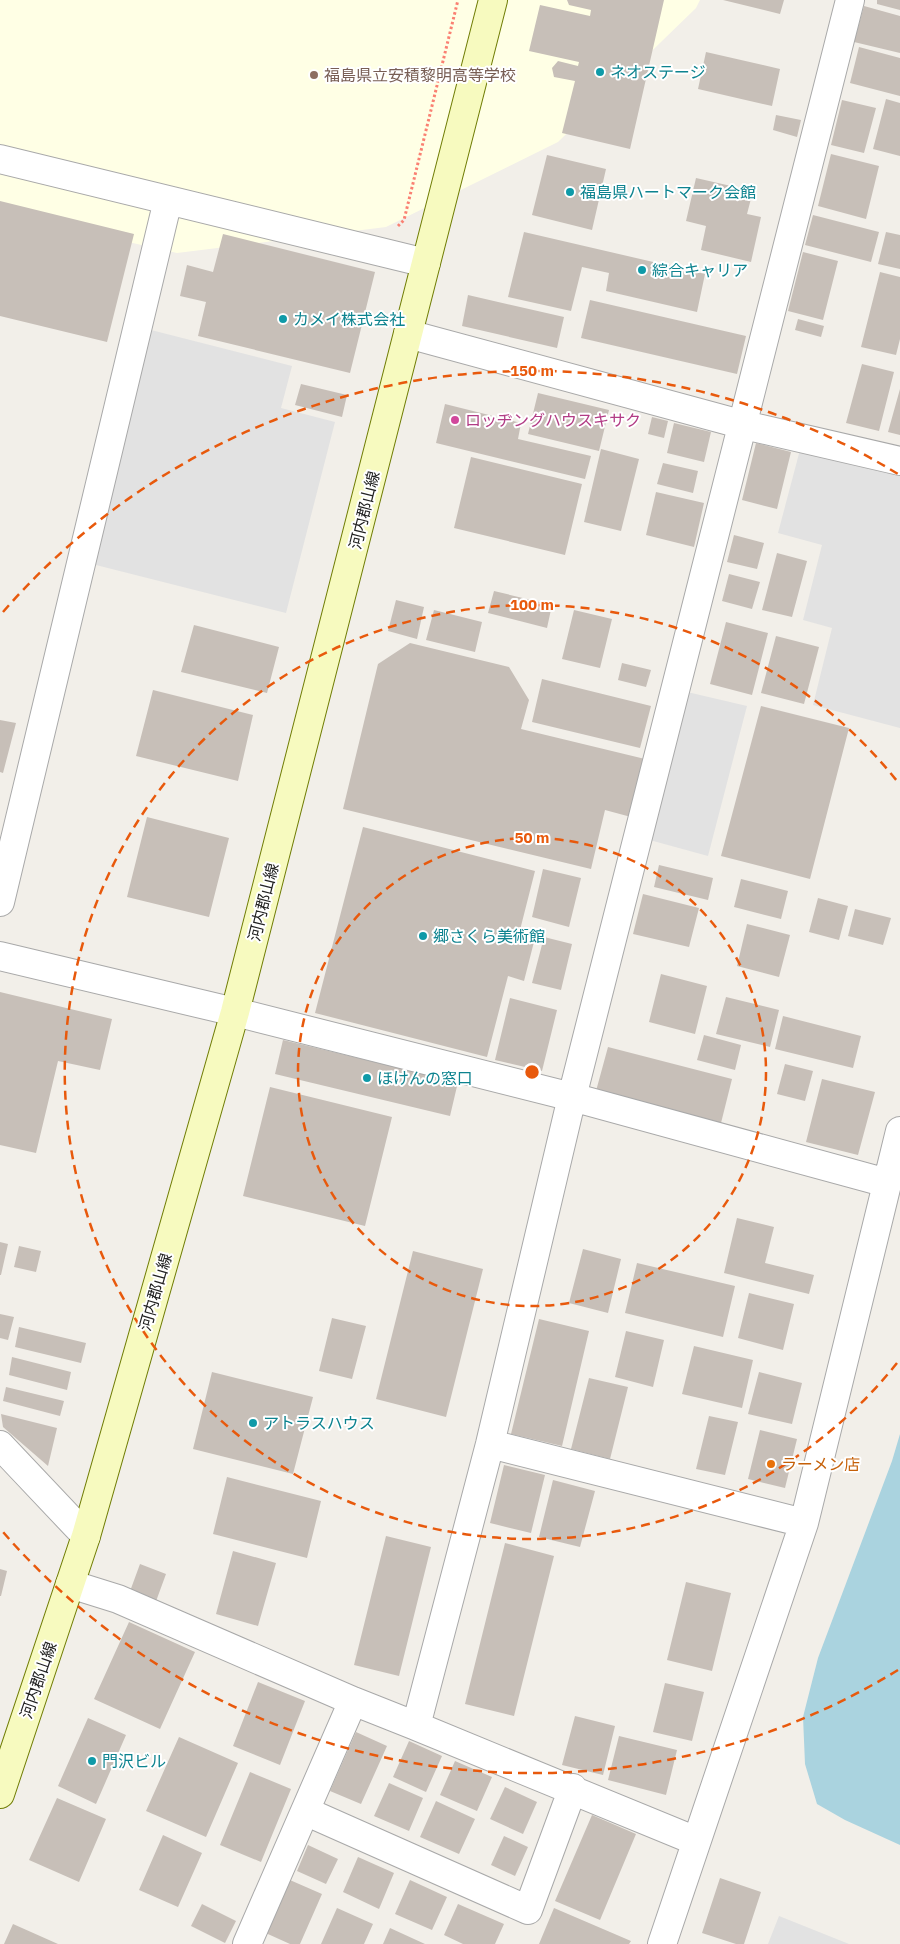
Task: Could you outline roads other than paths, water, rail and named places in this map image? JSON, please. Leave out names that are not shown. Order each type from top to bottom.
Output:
[{"type":"main road","name":"河内郡山線","points":[[0,1794],[86,1536],[236,1012],[492,0]]},
{"type":"street","points":[[416,1726],[490,1444],[572,1097],[744,425],[850,0]]},
{"type":"street","points":[[0,159],[426,264]]},
{"type":"street","points":[[0,902],[168,200]]},
{"type":"street","points":[[408,334],[744,425],[900,461]]},
{"type":"street","points":[[0,956],[236,1012],[572,1097],[887,1183]]},
{"type":"street","points":[[662,1944],[804,1523],[900,1131]]},
{"type":"street","points":[[490,1444],[804,1523]]},
{"type":"street","points":[[0,1445],[86,1536]]},
{"type":"street","points":[[70,1584],[118,1599],[416,1726],[573,1788],[696,1841]]},
{"type":"street","points":[[247,1944],[354,1700]]},
{"type":"street","points":[[305,1811],[528,1910],[573,1788]]},
{"type":"water","points":[[900,1434],[900,1845],[845,1820],[817,1804],[805,1764],[803,1717],[818,1658],[892,1461]]},
{"type":"place","name":"ネオステージ","points":[[600,72]]},
{"type":"place","name":"福島県立安積黎明高等学校","points":[[314,75]]},
{"type":"place","name":"福島県ハートマーク会館","points":[[570,192]]},
{"type":"place","name":"綜合キャリア","points":[[642,270]]},
{"type":"place","name":"カメイ株式会社","points":[[283,319]]},
{"type":"place","name":"ロッヂングハウスキサク","points":[[455,420]]},
{"type":"place","name":"郷さくら美術館","points":[[423,936]]},
{"type":"place","name":"ほけんの窓口","points":[[367,1078]]},
{"type":"place","name":"アトラスハウス","points":[[253,1423]]},
{"type":"place","name":"ラーメン店","points":[[771,1464]]},
{"type":"place","name":"門沢ビル","points":[[92,1761]]}]
